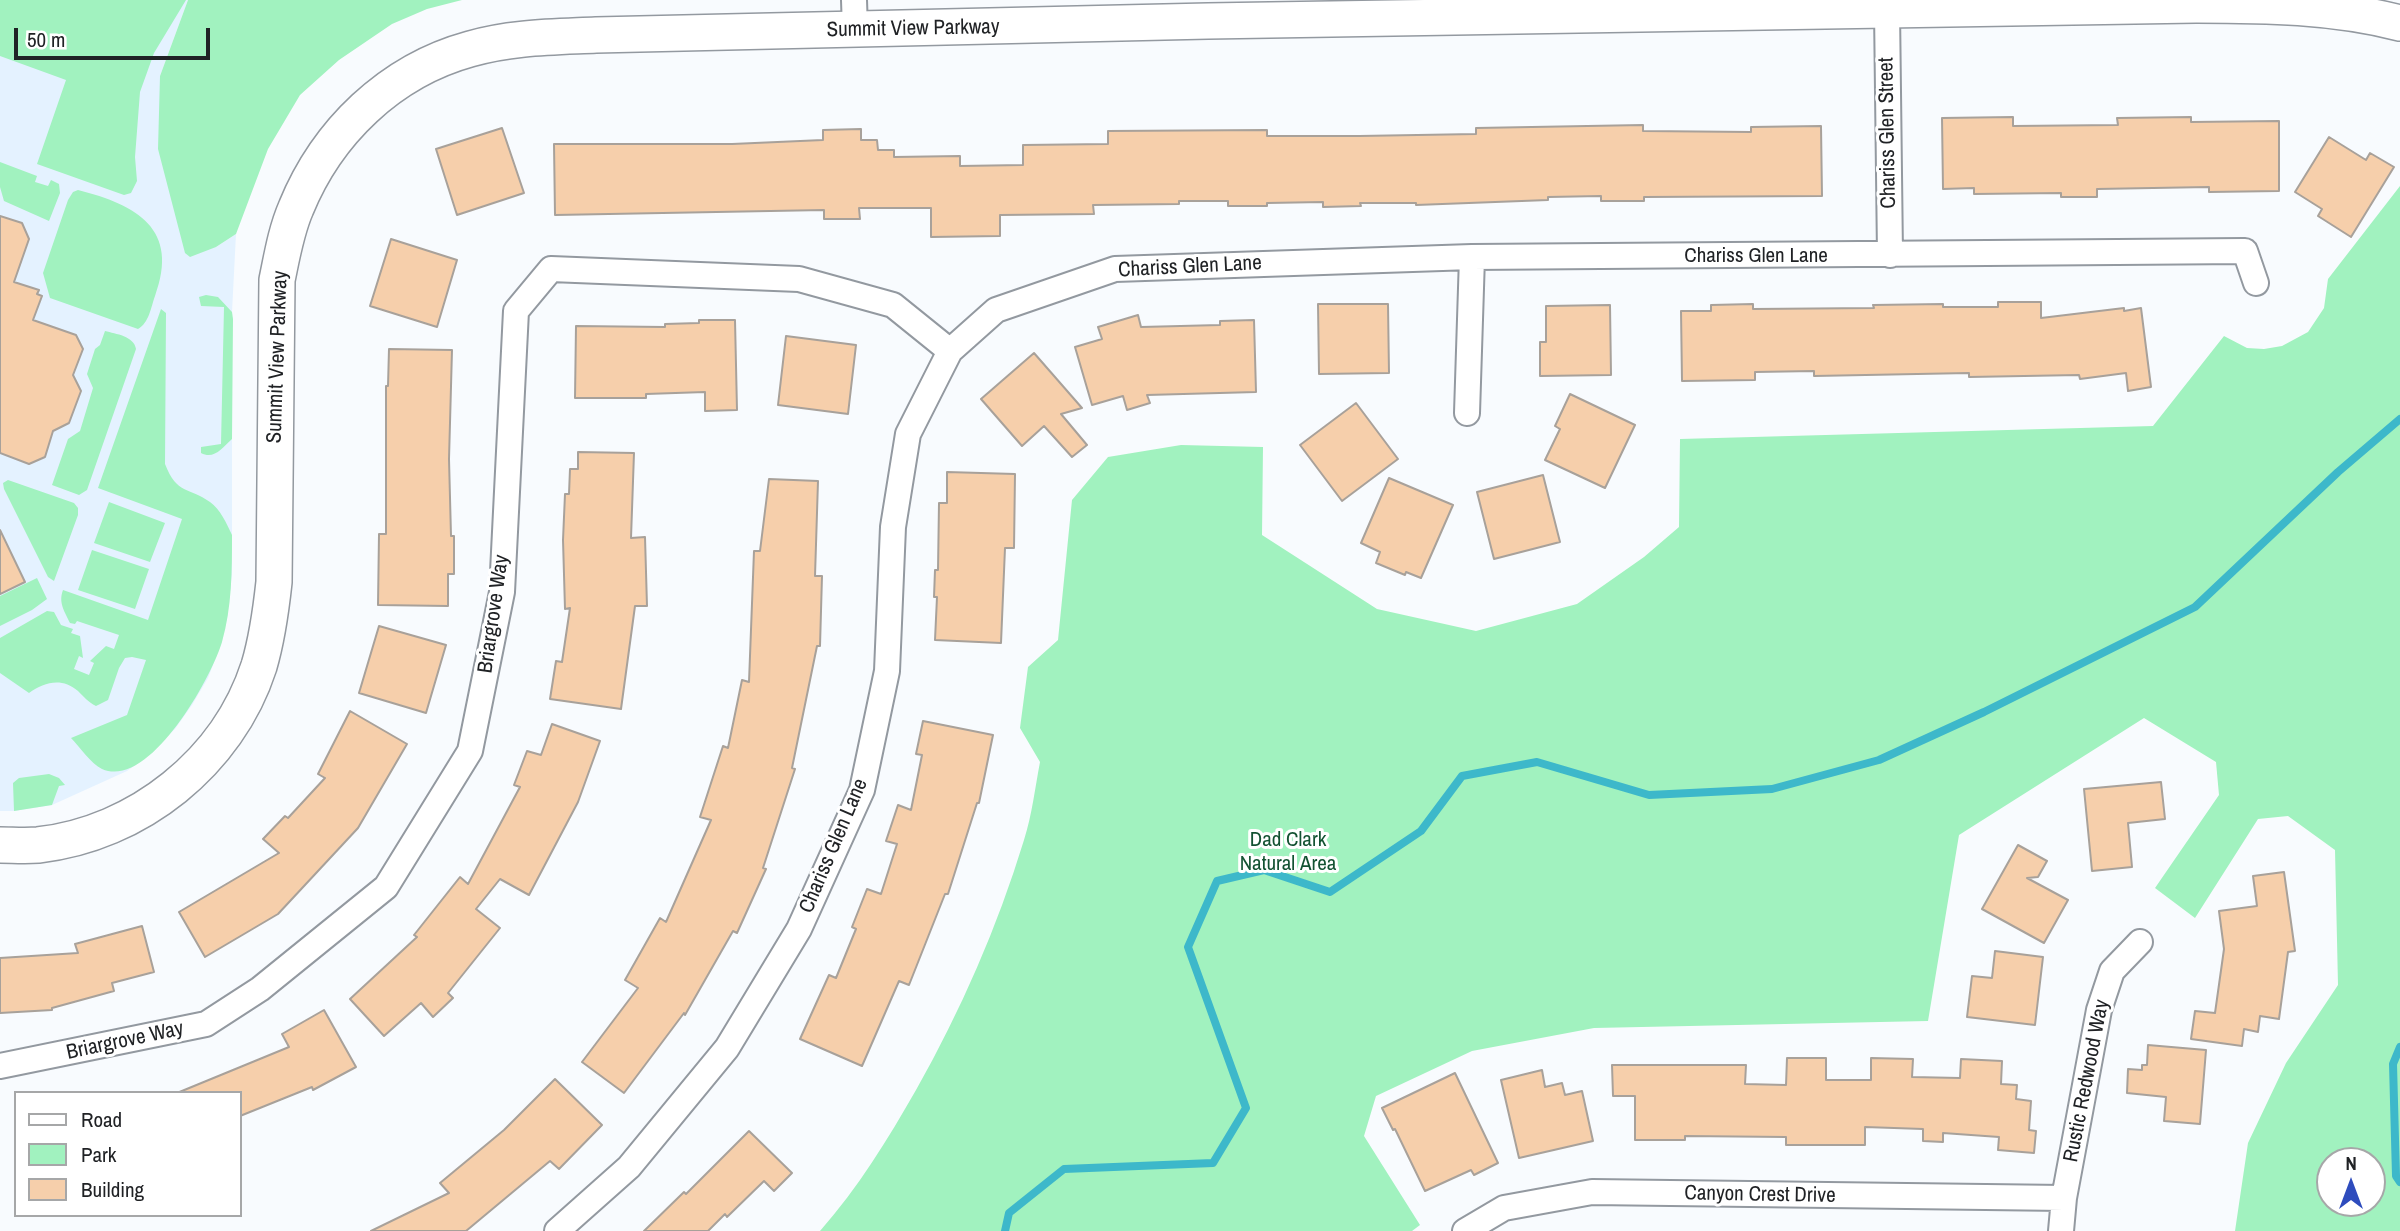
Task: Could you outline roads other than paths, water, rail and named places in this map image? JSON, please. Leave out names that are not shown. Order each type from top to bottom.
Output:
[{"type":"street","name":"Summit View Parkway","points":[[0,845],[37,845],[74,838],[118,823],[155,802],[188,776],[217,747],[240,710],[258,667],[269,622],[274,582],[277,280],[295,209],[333,142],[357,114],[389,87],[426,66],[469,49],[514,40],[855,15],[1207,10],[1575,7],[1887,10],[2196,3],[2276,5],[2366,15],[2400,23]]},
{"type":"street","name":"Chariss Glen Street","points":[[1887,10],[1890,255]]},
{"type":"street","name":"Chariss Glen Lane","points":[[557,1231],[629,1167],[727,1048],[799,929],[862,790],[887,671],[892,527],[908,434],[950,351],[996,310],[1115,269],[1472,257],[2245,251],[2256,283]]},
{"type":"street","points":[[1467,413],[1472,257]]},
{"type":"street","name":"Briargrove Way","points":[[0,1066],[206,1024],[260,989],[386,887],[470,751],[502,592],[516,311],[551,269],[799,279],[892,305],[950,351]]},
{"type":"street","name":"Rustic Redwood Way","points":[[2061,1231],[2064,1199],[2099,1010],[2112,971],[2140,942]]},
{"type":"street","name":"Canyon Crest Drive","points":[[1465,1231],[1504,1208],[1592,1192],[2064,1199]]},
{"type":"waterway","points":[[1005,1231],[1009,1213],[1064,1169],[1213,1163],[1246,1108],[1188,947],[1217,881],[1264,870],[1330,892],[1421,831],[1462,776],[1537,762],[1649,795],[1772,789],[1879,760],[1984,712],[2195,607],[2338,472],[2400,419]]},
{"type":"waterway","points":[[2400,1047],[2393,1064],[2396,1176],[2400,1182]]},
{"type":"park label","name":"Dad Clark Natural Area","points":[[1288,852]]}]
